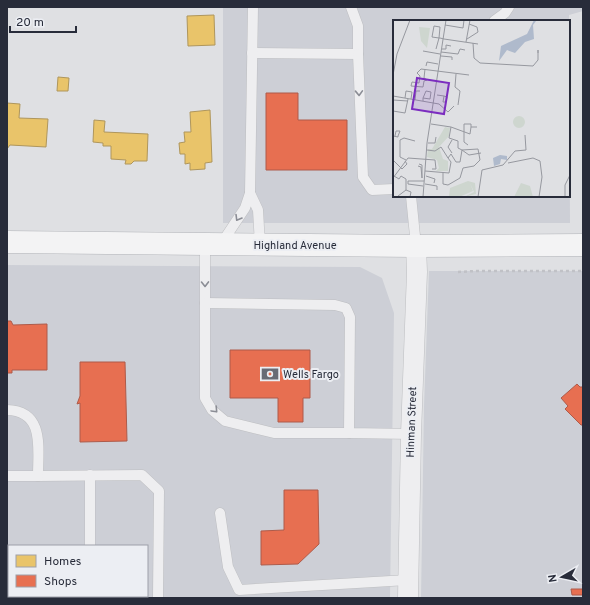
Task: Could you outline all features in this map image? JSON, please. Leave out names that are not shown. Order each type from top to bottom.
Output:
[{"type":"highway","name":"Highland Avenue","points":[[7,242],[213,245],[583,245]]},
{"type":"street","name":"Hinman Street","points":[[408,589],[416,246]]},
{"type":"lane","points":[[253,7],[250,193],[244,208],[213,245],[205,303],[205,398],[212,410],[225,421],[274,433],[411,434]]},
{"type":"lane","points":[[351,7],[358,26],[362,178],[372,190],[393,189]]},
{"type":"lane","points":[[495,20],[505,13],[509,7]]},
{"type":"lane","points":[[252,53],[358,54]]},
{"type":"lane","points":[[250,193],[258,210],[260,245]]},
{"type":"lane","points":[[411,197],[416,246]]},
{"type":"lane","points":[[205,303],[336,305],[346,308],[350,317],[349,433]]},
{"type":"lane","points":[[7,410],[16,410],[24,413],[36,426],[38,434],[38,476]]},
{"type":"lane","points":[[90,475],[90,545]]},
{"type":"lane","points":[[7,476],[142,475],[159,491],[158,598]]},
{"type":"lane","points":[[220,513],[228,567],[239,590],[408,589]]},
{"type":"path","points":[[458,272],[477,270],[583,271]]},
{"type":"shaded area","points":[[223,7],[583,7],[583,11],[569,15],[569,20],[393,20],[393,197],[570,197],[570,223],[223,223]]},
{"type":"shaded area","points":[[7,265],[360,267],[382,278],[394,313],[390,598],[7,598]]},
{"type":"shaded area","points":[[429,271],[583,271],[583,598],[421,598],[424,406]]},
{"type":"building: Homes","points":[[214,15],[215,45],[188,46],[187,16]]},
{"type":"building: Homes","points":[[58,77],[69,78],[68,91],[57,91]]},
{"type":"building: Homes","points":[[7,103],[20,104],[19,118],[48,119],[46,147],[10,145],[7,149]]},
{"type":"building: Homes","points":[[210,110],[212,162],[205,163],[205,169],[190,170],[190,163],[185,164],[185,154],[180,154],[179,143],[185,142],[184,132],[191,132],[190,112]]},
{"type":"building: Homes","points":[[94,120],[105,121],[104,132],[148,134],[147,161],[134,161],[131,164],[125,164],[126,160],[111,159],[111,146],[103,146],[103,143],[93,142]]},
{"type":"building: Shops","points":[[266,93],[298,93],[298,120],[347,120],[347,170],[266,170]]},
{"type":"building: Shops","points":[[7,321],[11,321],[13,325],[47,324],[47,370],[12,370],[12,373],[7,373]]},
{"type":"building: Shops","name":"Wells Fargo","points":[[230,350],[310,350],[310,398],[303,398],[303,422],[278,422],[278,398],[230,398]]},
{"type":"building: Shops","points":[[80,362],[125,362],[127,441],[80,442],[80,403],[77,404],[80,396]]},
{"type":"building: Shops","points":[[577,384],[580,387],[583,387],[583,425],[581,425],[565,409],[568,406],[561,398]]},
{"type":"building: Shops","points":[[284,490],[318,490],[319,544],[298,564],[261,565],[261,531],[284,530]]},
{"type":"building: Shops","points":[[571,589],[583,589],[583,595],[572,595]]},
{"type":"place","name":"Wells Fargo","points":[[270,374]]}]
